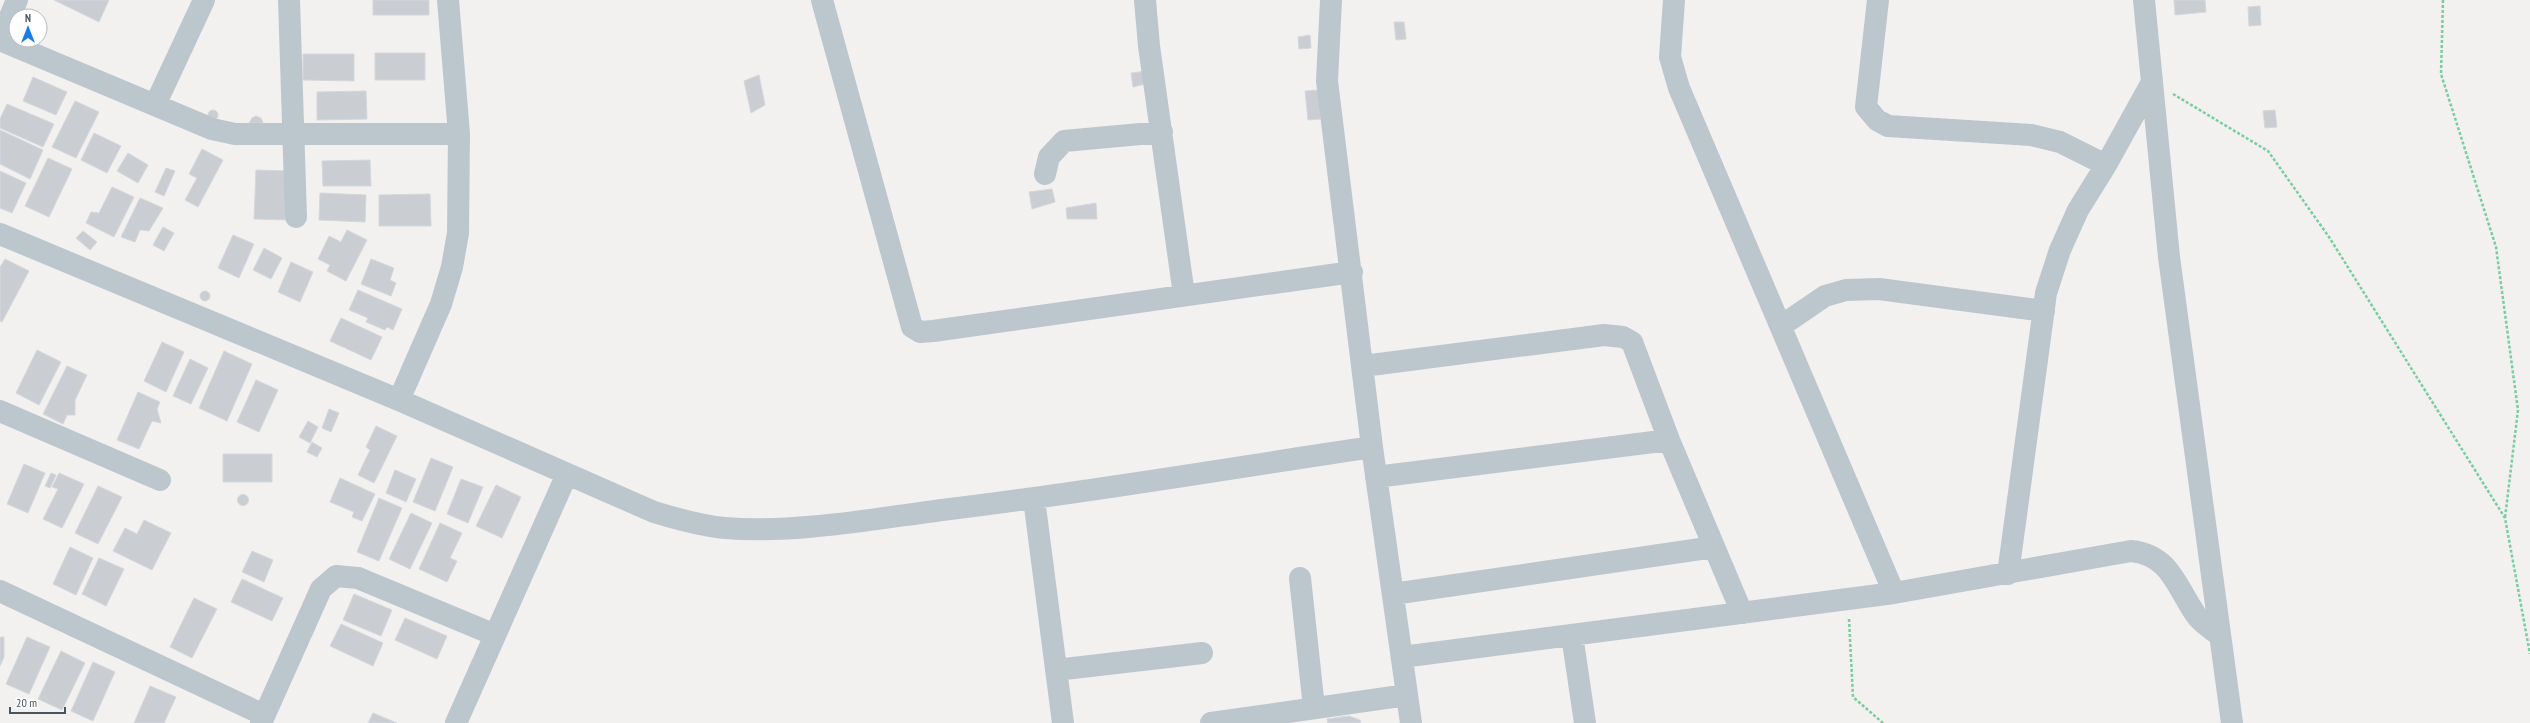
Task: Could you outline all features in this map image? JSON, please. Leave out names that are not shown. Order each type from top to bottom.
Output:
[{"type":"street","points":[[17,0],[0,40],[156,103],[197,123],[227,132],[294,136],[460,134]]},
{"type":"street","points":[[156,103],[204,0]]},
{"type":"street","points":[[289,0],[296,217]]},
{"type":"street","points":[[399,400],[436,316],[452,267],[458,233],[460,134],[448,0]]},
{"type":"street","points":[[822,0],[912,327],[920,332],[1352,272]]},
{"type":"street","points":[[1145,0],[1149,46],[1184,295]]},
{"type":"street","points":[[1331,0],[1327,81],[1352,272],[1376,477],[1411,723]]},
{"type":"street","points":[[1674,0],[1670,57],[1680,88],[1894,593]]},
{"type":"street","points":[[1878,0],[1866,107],[1877,120],[1888,126],[2030,135],[2060,142],[2106,165]]},
{"type":"street","points":[[2144,0],[2169,257],[2232,723]]},
{"type":"street","points":[[2008,574],[2046,293],[2060,250],[2078,210],[2106,165],[2152,82]]},
{"type":"street","points":[[1045,174],[1049,156],[1064,141],[1162,132]]},
{"type":"street","points":[[0,234],[399,400],[654,512],[694,523],[724,528],[758,529],[828,524],[1034,499],[1372,446]]},
{"type":"street","points":[[1781,326],[1825,296],[1846,290],[1879,288],[2044,311]]},
{"type":"street","points":[[1363,366],[1604,335],[1623,337],[1632,342],[1669,440],[1742,613]]},
{"type":"street","points":[[0,411],[160,480]]},
{"type":"street","points":[[1376,477],[1669,440]]},
{"type":"street","points":[[456,723],[567,474]]},
{"type":"street","points":[[1034,499],[1063,723]]},
{"type":"street","points":[[1393,594],[1714,547]]},
{"type":"street","points":[[1402,657],[1894,593],[2008,574],[2100,555],[2131,551],[2147,553],[2163,564],[2197,616],[2219,635]]},
{"type":"street","points":[[0,591],[262,719],[321,589],[336,576],[358,578],[495,635]]},
{"type":"street","points":[[1300,578],[1314,708]]},
{"type":"street","points":[[1572,635],[1585,723]]},
{"type":"street","points":[[1056,670],[1202,653]]},
{"type":"street","points":[[1211,723],[1407,695]]},
{"type":"path","points":[[2443,0],[2441,74],[2496,247],[2518,410],[2505,518],[2530,654]]},
{"type":"path","points":[[2152,82],[2268,151],[2329,237],[2505,518]]},
{"type":"path","points":[[1848,599],[1853,697],[1882,723]]},
{"type":"building","points":[[54,0],[109,0],[99,22]]},
{"type":"building","points":[[373,0],[429,0],[429,15],[373,15]]},
{"type":"building","points":[[2174,0],[2205,0],[2206,12],[2175,15]]},
{"type":"building","points":[[2260,6],[2261,25],[2249,26],[2248,7]]},
{"type":"building","points":[[1394,22],[1404,22],[1406,39],[1396,40]]},
{"type":"building","points":[[1310,35],[1311,48],[1299,49],[1298,37]]},
{"type":"building","points":[[375,53],[425,53],[425,80],[375,80]]},
{"type":"building","points":[[303,54],[354,54],[354,81],[303,80]]},
{"type":"building","points":[[1147,71],[1149,83],[1133,87],[1131,73]]},
{"type":"building","points":[[759,75],[765,105],[751,113],[744,81]]},
{"type":"building","points":[[33,77],[67,92],[56,115],[23,101]]},
{"type":"building","points":[[1318,90],[1321,119],[1308,120],[1305,91]]},
{"type":"building","points":[[366,91],[367,119],[317,120],[317,92]]},
{"type":"building","points":[[75,101],[99,112],[76,158],[52,147]]},
{"type":"building","points":[[7,104],[54,124],[43,147],[0,128],[0,119]]},
{"type":"building","points":[[211,110],[215,110],[217,111],[217,119],[211,120],[208,117],[208,113]]},
{"type":"building","points":[[2275,110],[2277,127],[2265,128],[2263,111]]},
{"type":"building","points":[[256,116],[261,118],[263,123],[249,123],[252,118]]},
{"type":"building","points":[[0,130],[43,150],[30,179],[0,164]]},
{"type":"building","points":[[94,133],[121,146],[107,173],[81,160]]},
{"type":"building","points":[[202,149],[223,160],[198,207],[185,200],[197,178],[189,174]]},
{"type":"building","points":[[128,153],[148,165],[138,183],[117,171]]},
{"type":"building","points":[[48,158],[72,169],[49,217],[25,206]]},
{"type":"building","points":[[370,160],[371,186],[323,186],[322,161]]},
{"type":"building","points":[[166,168],[175,171],[164,196],[155,192]]},
{"type":"building","points":[[256,170],[287,171],[285,220],[254,219]]},
{"type":"building","points":[[0,171],[26,183],[12,213],[0,208]]},
{"type":"building","points":[[112,187],[134,197],[114,237],[86,223],[91,212],[99,213]]},
{"type":"building","points":[[1052,189],[1055,202],[1032,209],[1029,192]]},
{"type":"building","points":[[320,193],[366,195],[365,222],[319,220]]},
{"type":"building","points":[[430,194],[431,226],[379,226],[379,195]]},
{"type":"building","points":[[140,198],[163,208],[149,231],[140,230],[135,242],[121,237]]},
{"type":"building","points":[[1096,203],[1097,219],[1067,219],[1066,208]]},
{"type":"building","points":[[163,227],[174,233],[164,251],[153,245]]},
{"type":"building","points":[[347,230],[367,240],[346,281],[327,271],[330,265],[318,259],[329,236],[341,242]]},
{"type":"building","points":[[83,231],[97,242],[90,250],[76,238]]},
{"type":"building","points":[[233,235],[254,244],[239,278],[218,268]]},
{"type":"building","points":[[264,248],[282,258],[271,279],[253,270]]},
{"type":"building","points":[[5,259],[29,271],[2,322],[0,321],[0,267]]},
{"type":"building","points":[[371,259],[394,268],[390,280],[396,283],[391,296],[361,284]]},
{"type":"building","points":[[291,262],[313,272],[300,302],[278,292]]},
{"type":"building","points":[[358,290],[402,309],[393,330],[387,327],[385,330],[366,322],[368,318],[349,310]]},
{"type":"building","points":[[203,291],[207,291],[209,292],[209,300],[203,301],[200,298],[200,294]]},
{"type":"building","points":[[341,318],[382,337],[371,360],[330,341]]},
{"type":"building","points":[[162,342],[184,352],[166,392],[144,381]]},
{"type":"building","points":[[37,350],[61,362],[39,405],[16,393]]},
{"type":"building","points":[[224,351],[252,364],[227,421],[199,408]]},
{"type":"building","points":[[190,359],[208,368],[191,404],[173,396]]},
{"type":"building","points":[[67,366],[87,375],[75,400],[75,415],[67,415],[63,424],[43,414]]},
{"type":"building","points":[[256,380],[278,390],[259,432],[237,422]]},
{"type":"building","points":[[138,392],[160,402],[157,409],[161,423],[152,421],[139,449],[117,440]]},
{"type":"building","points":[[329,409],[339,413],[331,432],[322,428]]},
{"type":"building","points":[[308,421],[318,427],[310,443],[299,437]]},
{"type":"building","points":[[376,426],[397,436],[374,483],[358,475],[370,450],[366,447]]},
{"type":"building","points":[[312,442],[322,448],[317,457],[307,452]]},
{"type":"building","points":[[223,454],[272,454],[272,482],[223,482]]},
{"type":"building","points":[[431,458],[453,467],[435,511],[413,502]]},
{"type":"building","points":[[24,464],[45,473],[28,513],[7,504]]},
{"type":"building","points":[[395,470],[416,479],[406,502],[386,493]]},
{"type":"building","points":[[51,473],[56,475],[50,488],[45,486]]},
{"type":"building","points":[[59,473],[84,484],[62,528],[43,519],[58,489],[52,487]]},
{"type":"building","points":[[340,478],[375,494],[362,521],[352,517],[354,512],[330,502]]},
{"type":"building","points":[[461,479],[483,487],[468,523],[447,514]]},
{"type":"building","points":[[496,485],[521,497],[502,538],[476,526]]},
{"type":"building","points":[[98,486],[122,497],[98,544],[75,533]]},
{"type":"building","points":[[241,495],[245,495],[247,496],[247,504],[241,505],[238,502],[238,498]]},
{"type":"building","points":[[379,498],[402,508],[379,561],[357,552]]},
{"type":"building","points":[[411,513],[432,523],[410,569],[389,559]]},
{"type":"building","points":[[144,520],[171,533],[152,570],[113,551],[125,528],[137,534]]},
{"type":"building","points":[[440,523],[462,533],[450,558],[457,561],[447,582],[419,569]]},
{"type":"building","points":[[70,547],[93,558],[76,595],[53,584]]},
{"type":"building","points":[[252,551],[273,560],[264,582],[242,572]]},
{"type":"building","points":[[99,558],[124,569],[106,606],[82,594]]},
{"type":"building","points":[[242,579],[283,598],[272,621],[231,602]]},
{"type":"building","points":[[354,594],[392,610],[381,636],[343,620]]},
{"type":"building","points":[[194,598],[217,609],[192,658],[170,647]]},
{"type":"building","points":[[405,618],[447,636],[437,659],[395,640]]},
{"type":"building","points":[[341,624],[383,643],[373,666],[330,646]]},
{"type":"building","points":[[0,637],[4,637],[4,657],[0,666]]},
{"type":"building","points":[[27,637],[50,647],[29,694],[6,684]]},
{"type":"building","points":[[61,651],[85,663],[62,710],[38,699]]},
{"type":"building","points":[[93,662],[115,672],[93,721],[71,711]]},
{"type":"building","points":[[150,686],[176,697],[164,723],[134,723]]},
{"type":"building","points":[[373,713],[397,723],[368,723]]},
{"type":"building","points":[[1349,716],[1360,720],[1361,723],[1328,723],[1327,719]]}]
